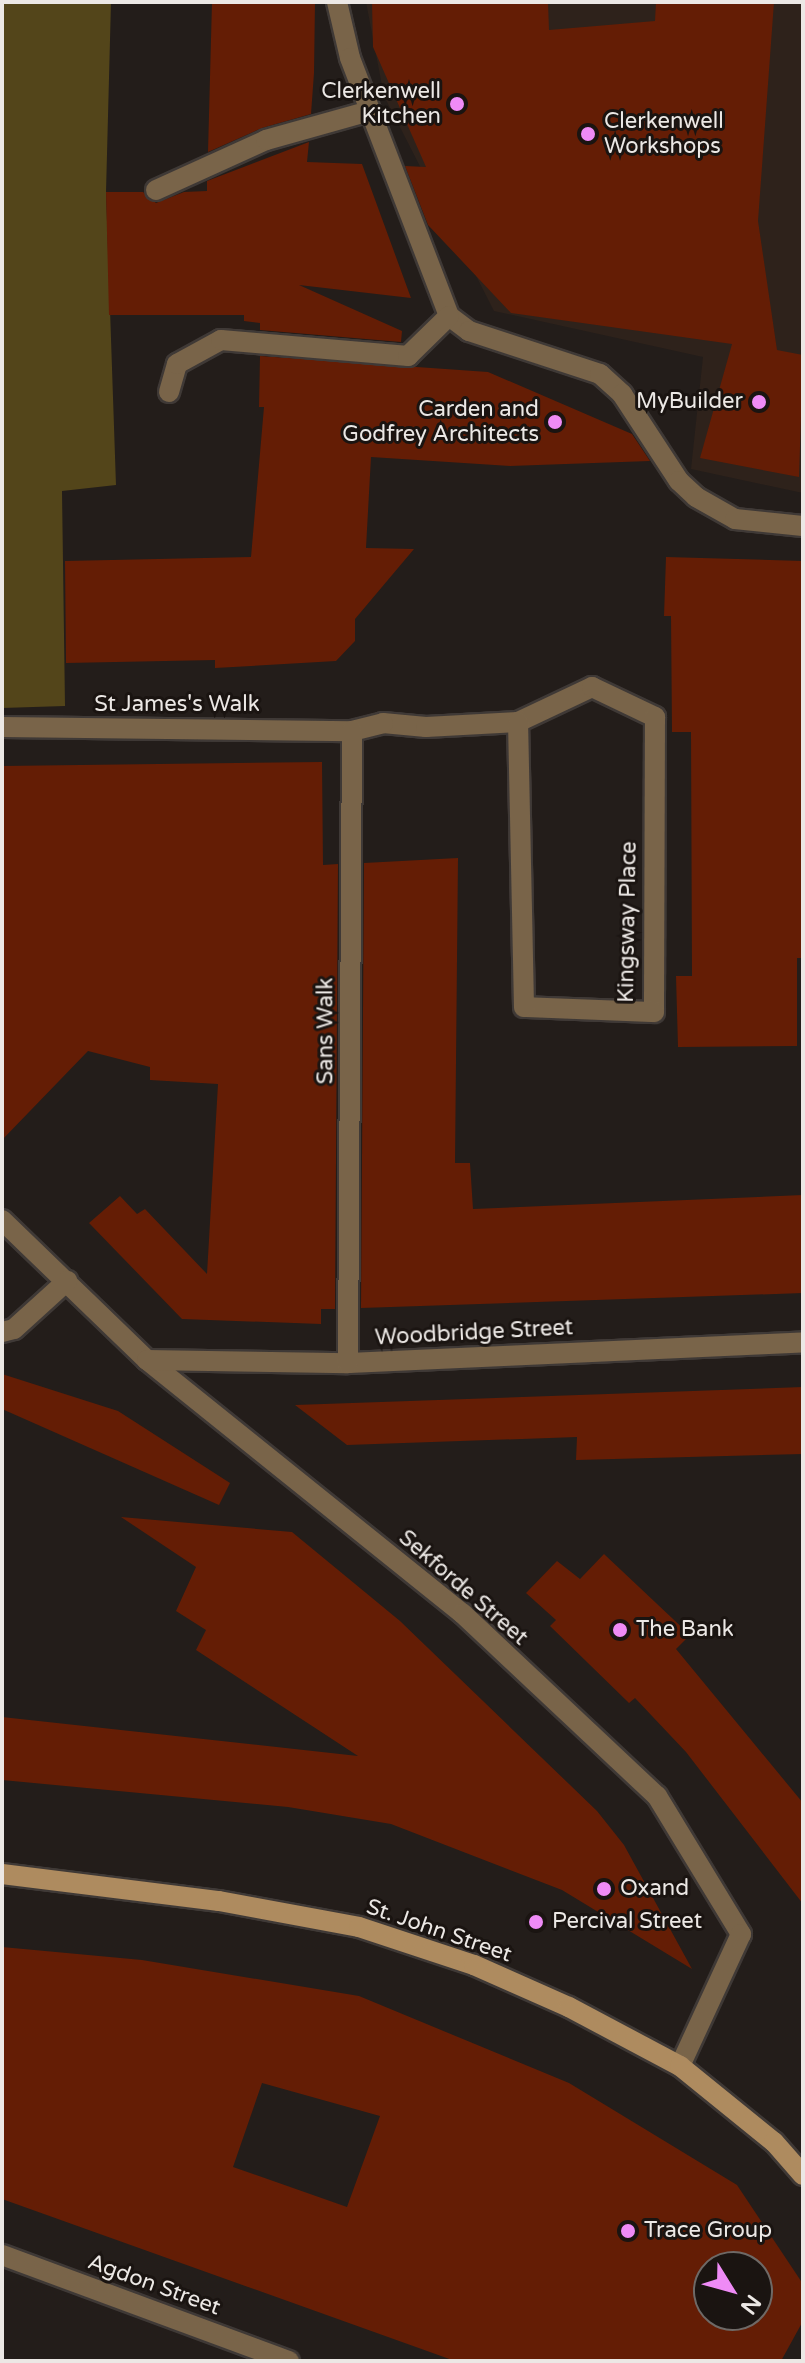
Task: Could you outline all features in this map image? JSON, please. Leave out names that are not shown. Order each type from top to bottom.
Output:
[{"type":"main road","name":"St. John Street","points":[[2,1874],[219,1901],[359,1927],[474,1965],[569,2007],[680,2066],[774,2142],[803,2175]]},
{"type":"street","points":[[337,2],[350,58],[449,316],[469,331],[600,374],[622,394],[679,481],[696,497],[735,519],[803,526]]},
{"type":"street","points":[[156,190],[266,140],[370,111]]},
{"type":"street","points":[[169,392],[177,364],[221,340],[408,356],[449,316]]},
{"type":"street","name":"Kingsway Place","points":[[352,731],[383,723],[426,727],[518,722],[592,687],[655,717],[654,1012],[524,1007],[518,722]]},
{"type":"street","name":"St James's Walk","points":[[2,727],[352,731]]},
{"type":"street","name":"Sans Walk","points":[[348,1363],[352,731]]},
{"type":"street","name":"Sekforde Street","points":[[2,1220],[147,1360],[463,1614],[657,1796],[741,1934],[680,2066]]},
{"type":"street","points":[[2,1332],[14,1329],[67,1281]]},
{"type":"street","name":"Woodbridge Street","points":[[147,1360],[348,1363],[803,1342]]},
{"type":"street","name":"Agdon Street","points":[[2,2255],[289,2361]]},
{"type":"shaded area","points":[[2,2],[111,2],[106,192],[116,485],[62,491],[65,706],[2,708]]},
{"type":"shaded area","name":"Clerkenwell Workshops","points":[[366,2],[803,2],[803,493],[691,469],[703,357],[494,311],[384,96]]},
{"type":"building","points":[[212,2],[315,2],[314,73],[311,114],[262,128],[208,152]]},
{"type":"building","name":"Clerkenwell Workshops","points":[[372,2],[548,2],[549,30],[655,21],[656,2],[774,2],[758,221],[777,350],[803,355],[799,477],[700,458],[732,344],[511,313],[428,225],[405,166],[426,167],[373,47]]},
{"type":"building","points":[[309,142],[307,162],[362,164],[411,298],[299,285],[402,331],[401,342],[260,330],[260,323],[244,321],[244,315],[109,315],[106,192],[143,192],[156,203],[184,192],[207,191],[207,181]]},
{"type":"building","points":[[260,356],[488,372],[632,434],[650,461],[510,466],[371,457],[366,548],[414,549],[355,619],[355,641],[336,661],[215,668],[215,660],[66,663],[65,561],[251,557],[264,407],[259,407]]},
{"type":"building","points":[[666,557],[803,561],[803,958],[797,958],[797,1046],[678,1047],[676,976],[692,976],[691,732],[672,732],[671,616],[664,616]]},
{"type":"building","points":[[322,762],[323,865],[338,864],[335,1309],[321,1309],[321,1324],[182,1319],[89,1223],[120,1196],[137,1214],[145,1209],[207,1274],[218,1084],[150,1080],[150,1067],[88,1051],[2,1140],[2,766]]},
{"type":"building","points":[[458,858],[455,1163],[470,1163],[473,1209],[803,1195],[803,1293],[361,1308],[364,863]]},
{"type":"building","points":[[2,1374],[118,1411],[230,1483],[219,1505],[2,1409]]},
{"type":"building","points":[[803,1387],[803,1454],[576,1460],[577,1437],[347,1445],[295,1405]]},
{"type":"building","points":[[121,1517],[292,1532],[400,1621],[597,1811],[624,1845],[692,1969],[562,1890],[391,1824],[288,1807],[2,1780],[2,1717],[358,1756],[196,1650],[206,1630],[176,1611],[196,1567]]},
{"type":"building","points":[[604,1554],[690,1635],[676,1649],[803,1803],[803,1904],[686,1752],[635,1698],[629,1703],[550,1626],[556,1620],[526,1593],[557,1561],[580,1579]]},
{"type":"building","points":[[2,1947],[142,1960],[359,1996],[569,2083],[737,2185],[803,2284],[803,2321],[781,2361],[455,2361],[2,2199]],"holes":[[[262,2083],[380,2116],[347,2207],[233,2167]]]},
{"type":"place","name":"Clerkenwell Kitchen","points":[[457,104]]},
{"type":"place","name":"Clerkenwell Workshops","points":[[588,134]]},
{"type":"place","name":"MyBuilder","points":[[759,402]]},
{"type":"place","name":"Carden and Godfrey Architects","points":[[555,422]]},
{"type":"place","name":"The Bank","points":[[620,1630]]},
{"type":"place","name":"Oxand","points":[[604,1889]]},
{"type":"place","name":"Percival Street","points":[[536,1922]]},
{"type":"place","name":"Trace Group","points":[[628,2231]]}]
